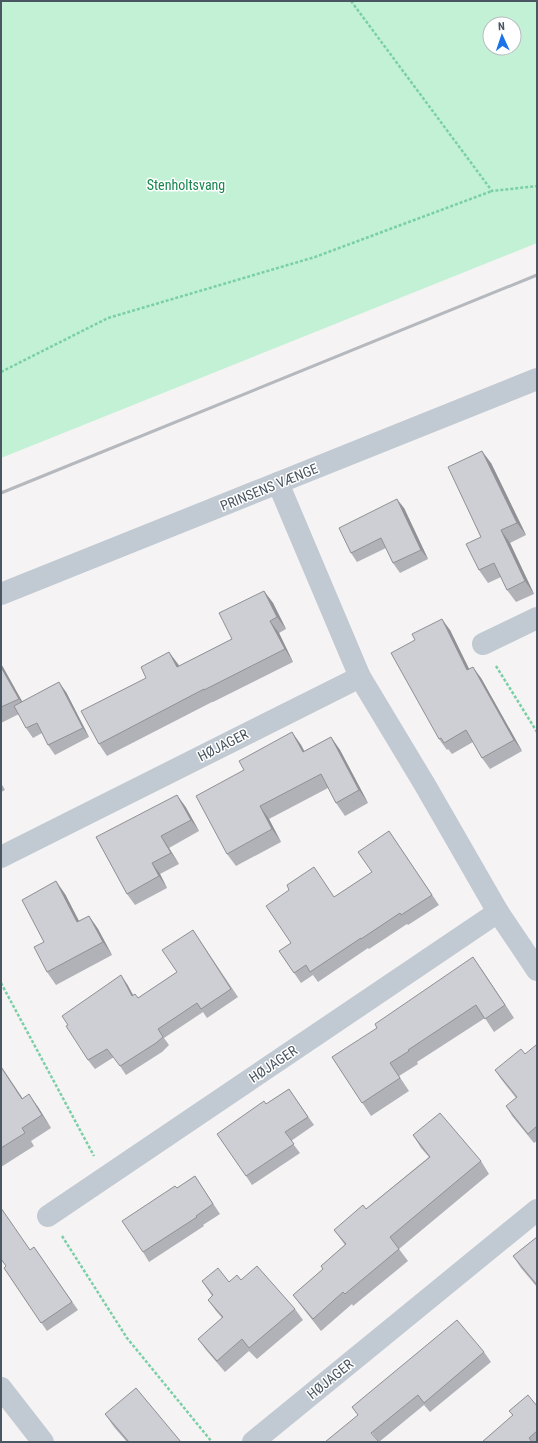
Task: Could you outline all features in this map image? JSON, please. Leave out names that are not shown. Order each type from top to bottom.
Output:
[{"type":"street","name":"PRINSENS VÆNGE","points":[[1,594],[537,379]]},
{"type":"street","points":[[278,483],[360,677],[425,785],[498,912],[537,970]]},
{"type":"street","points":[[483,644],[537,618]]},
{"type":"street","name":"HØJAGER","points":[[1,857],[360,677]]},
{"type":"street","name":"HØJAGER","points":[[48,1216],[498,912]]},
{"type":"street","name":"HØJAGER","points":[[253,1442],[537,1210]]},
{"type":"street","points":[[1,1388],[43,1442]]},
{"type":"path","points":[[351,1],[492,191]]},
{"type":"path","points":[[1,372],[108,318],[314,257],[492,191],[537,186]]},
{"type":"path","points":[[483,644],[537,732]]},
{"type":"path","points":[[1,983],[106,1177]]},
{"type":"path","points":[[48,1216],[128,1338],[212,1442]]},
{"type":"green space","name":"Stenholtsvang","points":[[1,1],[537,1],[537,243],[1,458]]},
{"type":"building","points":[[482,451],[517,523],[501,530],[525,581],[507,590],[494,563],[479,570],[466,544],[481,537],[448,467]]},
{"type":"building","points":[[397,499],[421,550],[393,563],[381,538],[351,553],[339,528]]},
{"type":"building","points":[[264,591],[277,617],[270,621],[285,649],[204,689],[99,744],[81,711],[146,678],[141,667],[169,652],[177,667],[232,639],[219,613]]},
{"type":"building","points":[[442,619],[467,670],[473,667],[514,740],[482,758],[466,730],[444,743],[441,738],[439,739],[391,653],[415,640],[412,634]]},
{"type":"building","points":[[1,667],[19,699],[1,707]]},
{"type":"building","points":[[59,682],[83,728],[48,745],[37,723],[26,728],[14,706]]},
{"type":"building","points":[[292,732],[303,752],[331,737],[359,790],[336,803],[321,774],[260,806],[272,829],[227,854],[196,796],[244,770],[239,761]]},
{"type":"building","points":[[177,795],[191,820],[161,836],[171,853],[152,863],[159,876],[127,894],[96,837]]},
{"type":"building","points":[[389,831],[432,895],[401,915],[400,913],[310,972],[306,965],[294,973],[279,951],[291,943],[266,906],[289,890],[287,885],[314,867],[334,897],[372,872],[358,852]]},
{"type":"building","points":[[56,881],[77,922],[89,916],[103,942],[47,972],[34,947],[44,942],[22,900]]},
{"type":"building","points":[[193,930],[231,989],[201,1009],[197,1003],[158,1029],[163,1037],[120,1066],[107,1049],[88,1060],[66,1026],[68,1025],[62,1016],[121,975],[132,996],[135,994],[138,998],[177,972],[162,950]]},
{"type":"building","points":[[473,957],[505,1005],[485,1019],[476,1005],[408,1050],[409,1051],[390,1063],[400,1078],[362,1103],[332,1057],[377,1028],[375,1024]]},
{"type":"building","points":[[536,1045],[537,1126],[528,1134],[506,1106],[517,1097],[495,1070],[521,1049],[525,1054]]},
{"type":"building","points":[[1,1067],[22,1099],[29,1094],[42,1115],[22,1128],[25,1133],[1,1148]]},
{"type":"building","points":[[289,1089],[308,1117],[285,1132],[294,1144],[246,1176],[217,1134],[264,1101],[266,1104]]},
{"type":"building","points":[[440,1113],[481,1161],[390,1237],[399,1249],[345,1294],[343,1292],[313,1319],[293,1295],[323,1269],[321,1266],[346,1244],[334,1230],[363,1205],[366,1209],[430,1157],[413,1135]]},
{"type":"building","points":[[195,1176],[213,1204],[196,1216],[197,1217],[143,1252],[122,1221],[175,1186],[177,1188]]},
{"type":"building","points":[[1,1208],[30,1250],[34,1247],[72,1302],[41,1323],[4,1268],[6,1266],[1,1259]]},
{"type":"building","points":[[537,1237],[537,1285],[513,1256]]},
{"type":"building","points":[[257,1266],[295,1309],[249,1348],[242,1339],[217,1361],[198,1339],[223,1317],[208,1300],[213,1295],[202,1281],[218,1268],[229,1282],[237,1275],[241,1280]]},
{"type":"building","points":[[457,1320],[484,1352],[424,1403],[418,1395],[371,1433],[379,1442],[325,1442],[358,1415],[352,1407]]},
{"type":"building","points":[[136,1388],[181,1442],[129,1442],[105,1414]]},
{"type":"building","points":[[528,1395],[537,1406],[537,1431],[529,1438],[532,1442],[482,1442],[513,1415],[509,1411]]},
{"type":"railway","points":[[1,493],[537,275]]}]
